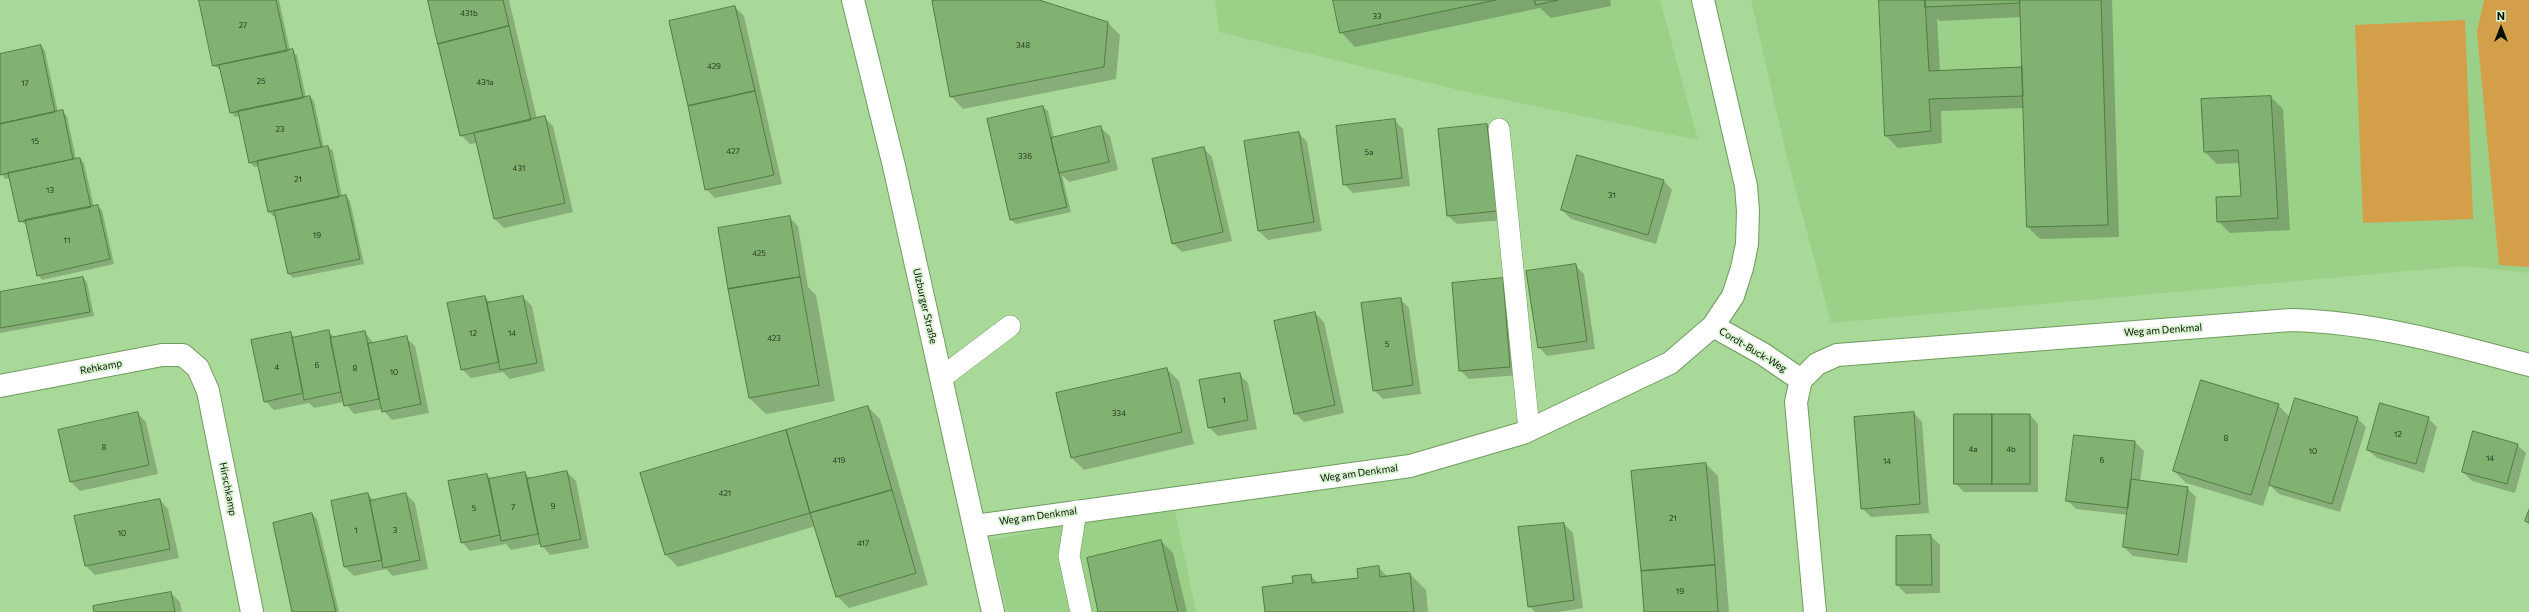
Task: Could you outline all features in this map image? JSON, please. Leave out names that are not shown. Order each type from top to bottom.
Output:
[{"type":"street","name":"Ulzburger Straße","points":[[853,0],[894,166],[993,612]]},
{"type":"street","name":"Cordt-Buck-Weg","points":[[1703,0],[1746,186],[1748,211],[1747,244],[1742,268],[1733,296],[1713,326],[1763,354],[1801,380]]},
{"type":"street","name":"Weg am Denkmal","points":[[1801,380],[1816,364],[1837,355],[2291,320],[2325,321],[2361,325],[2529,365]]},
{"type":"street","name":"Weg am Denkmal","points":[[975,526],[1410,466],[1529,430],[1670,363],[1713,326]]},
{"type":"street","name":"Rehkamp","points":[[0,386],[162,355],[183,355],[198,368]]},
{"type":"street","name":"Hirschkamp","points":[[198,368],[208,391],[252,612]]},
{"type":"street","points":[[1801,380],[1796,402],[1815,612]]},
{"type":"lane","points":[[1499,129],[1529,430]]},
{"type":"lane","points":[[941,378],[1010,326]]},
{"type":"lane","points":[[1076,511],[1069,556],[1081,612]]},
{"type":"shaded area","points":[[1215,0],[1660,0],[1698,140],[1467,92],[1219,32]]},
{"type":"shaded area","points":[[1751,0],[2529,0],[2529,273],[2464,266],[1831,323],[1786,153]]},
{"type":"shaded area","points":[[2484,0],[2529,0],[2529,267],[2499,265],[2477,32]]},
{"type":"shaded area","points":[[2465,20],[2473,219],[2363,223],[2355,25]]},
{"type":"shaded area","points":[[1175,511],[1196,612],[1007,612],[990,540],[1078,523]]},
{"type":"building","points":[[199,0],[276,0],[287,51],[213,66]]},
{"type":"building","points":[[428,0],[503,0],[509,26],[438,44]]},
{"type":"building","points":[[1039,0],[1108,22],[1104,67],[950,97],[932,1]]},
{"type":"building","points":[[1333,0],[1496,0],[1340,33]]},
{"type":"building","points":[[1535,0],[1558,0],[1536,5]]},
{"type":"building","points":[[1879,0],[1925,0],[1929,71],[2022,67],[2023,96],[1929,99],[1931,131],[1885,136]]},
{"type":"building","points":[[1925,0],[2020,0],[2020,3],[1925,7]]},
{"type":"building","points":[[2020,0],[2101,0],[2108,225],[2027,227]]},
{"type":"building","points":[[735,6],[755,91],[688,106],[669,21]]},
{"type":"building","points":[[509,26],[531,120],[460,136],[438,44]]},
{"type":"building","points":[[41,45],[55,112],[0,124],[0,54]]},
{"type":"building","points":[[293,49],[303,98],[230,113],[219,65]]},
{"type":"building","points":[[755,91],[774,175],[705,190],[688,106]]},
{"type":"building","points":[[310,96],[321,147],[249,163],[238,111]]},
{"type":"building","points":[[2271,96],[2278,218],[2217,222],[2216,197],[2241,196],[2238,150],[2204,152],[2201,99]]},
{"type":"building","points":[[1043,106],[1067,207],[1010,220],[987,119]]},
{"type":"building","points":[[63,110],[73,159],[0,175],[0,124]]},
{"type":"building","points":[[545,116],[565,203],[494,219],[474,133]]},
{"type":"building","points":[[1395,119],[1402,178],[1343,185],[1336,126]]},
{"type":"building","points":[[1487,124],[1497,211],[1447,216],[1438,129]]},
{"type":"building","points":[[1101,126],[1109,162],[1059,173],[1051,138]]},
{"type":"building","points":[[1299,132],[1314,222],[1258,231],[1244,141]]},
{"type":"building","points":[[328,146],[339,197],[268,212],[257,161]]},
{"type":"building","points":[[1204,147],[1223,232],[1172,244],[1152,159]]},
{"type":"building","points":[[1577,155],[1664,180],[1648,235],[1561,210]]},
{"type":"building","points":[[80,158],[91,207],[19,222],[8,173]]},
{"type":"building","points":[[346,195],[360,259],[288,274],[274,211]]},
{"type":"building","points":[[98,205],[110,259],[37,276],[25,220]]},
{"type":"building","points":[[790,216],[800,277],[728,289],[718,228]]},
{"type":"building","points":[[1576,264],[1587,341],[1538,348],[1526,271]]},
{"type":"building","points":[[83,277],[90,312],[0,328],[0,292]]},
{"type":"building","points":[[800,277],[819,385],[749,398],[728,289]]},
{"type":"building","points":[[1503,278],[1510,367],[1459,371],[1452,283]]},
{"type":"building","points":[[485,296],[499,362],[461,370],[447,303]]},
{"type":"building","points":[[523,296],[537,363],[500,370],[487,303]]},
{"type":"building","points":[[1401,298],[1413,385],[1373,391],[1361,303]]},
{"type":"building","points":[[1315,312],[1335,405],[1294,414],[1274,321]]},
{"type":"building","points":[[329,330],[341,392],[304,400],[292,338]]},
{"type":"building","points":[[365,331],[379,399],[344,406],[330,338]]},
{"type":"building","points":[[291,332],[303,393],[264,402],[251,340]]},
{"type":"building","points":[[407,336],[421,404],[382,412],[368,344]]},
{"type":"building","points":[[1167,368],[1182,432],[1071,458],[1056,393]]},
{"type":"building","points":[[1240,373],[1248,420],[1208,428],[1199,380]]},
{"type":"building","points":[[2201,380],[2279,404],[2251,495],[2173,471]]},
{"type":"building","points":[[2295,398],[2358,417],[2332,504],[2269,485]]},
{"type":"building","points":[[2380,403],[2429,417],[2416,464],[2367,450]]},
{"type":"building","points":[[868,406],[892,490],[810,513],[786,430]]},
{"type":"building","points":[[138,412],[149,465],[70,482],[58,430]]},
{"type":"building","points":[[1914,412],[1920,504],[1861,509],[1854,417]]},
{"type":"building","points":[[1954,414],[1992,414],[1992,484],[1954,484]]},
{"type":"building","points":[[1992,414],[2030,414],[2030,484],[1992,484]]},
{"type":"building","points":[[786,430],[810,513],[665,555],[640,473]]},
{"type":"building","points":[[2473,431],[2518,444],[2507,484],[2462,472]]},
{"type":"building","points":[[2074,435],[2135,441],[2128,508],[2066,501]]},
{"type":"building","points":[[1706,463],[1715,565],[1641,571],[1631,471]]},
{"type":"building","points":[[567,471],[581,539],[541,547],[527,479]]},
{"type":"building","points":[[525,472],[538,534],[501,541],[489,479]]},
{"type":"building","points":[[487,474],[500,535],[461,543],[448,481]]},
{"type":"building","points":[[2131,479],[2188,487],[2178,555],[2123,547]]},
{"type":"building","points":[[892,490],[916,573],[836,597],[810,513]]},
{"type":"building","points":[[368,493],[382,560],[344,567],[331,501]]},
{"type":"building","points":[[406,493],[420,560],[383,568],[370,501]]},
{"type":"building","points":[[160,499],[170,549],[85,566],[74,516]]},
{"type":"building","points":[[2529,510],[2529,523],[2525,521]]},
{"type":"building","points":[[312,513],[336,612],[292,612],[273,523]]},
{"type":"building","points":[[1564,523],[1574,600],[1528,607],[1518,527]]},
{"type":"building","points":[[1931,535],[1932,585],[1896,585],[1896,536]]},
{"type":"building","points":[[1161,540],[1178,612],[1098,612],[1087,558]]},
{"type":"building","points":[[1715,565],[1718,612],[1644,612],[1641,571]]},
{"type":"building","points":[[1379,566],[1380,577],[1410,573],[1414,612],[1265,612],[1262,587],[1293,583],[1292,576],[1311,574],[1312,583],[1358,578],[1357,569]]},
{"type":"building","points":[[171,592],[175,612],[94,612],[93,606]]}]
